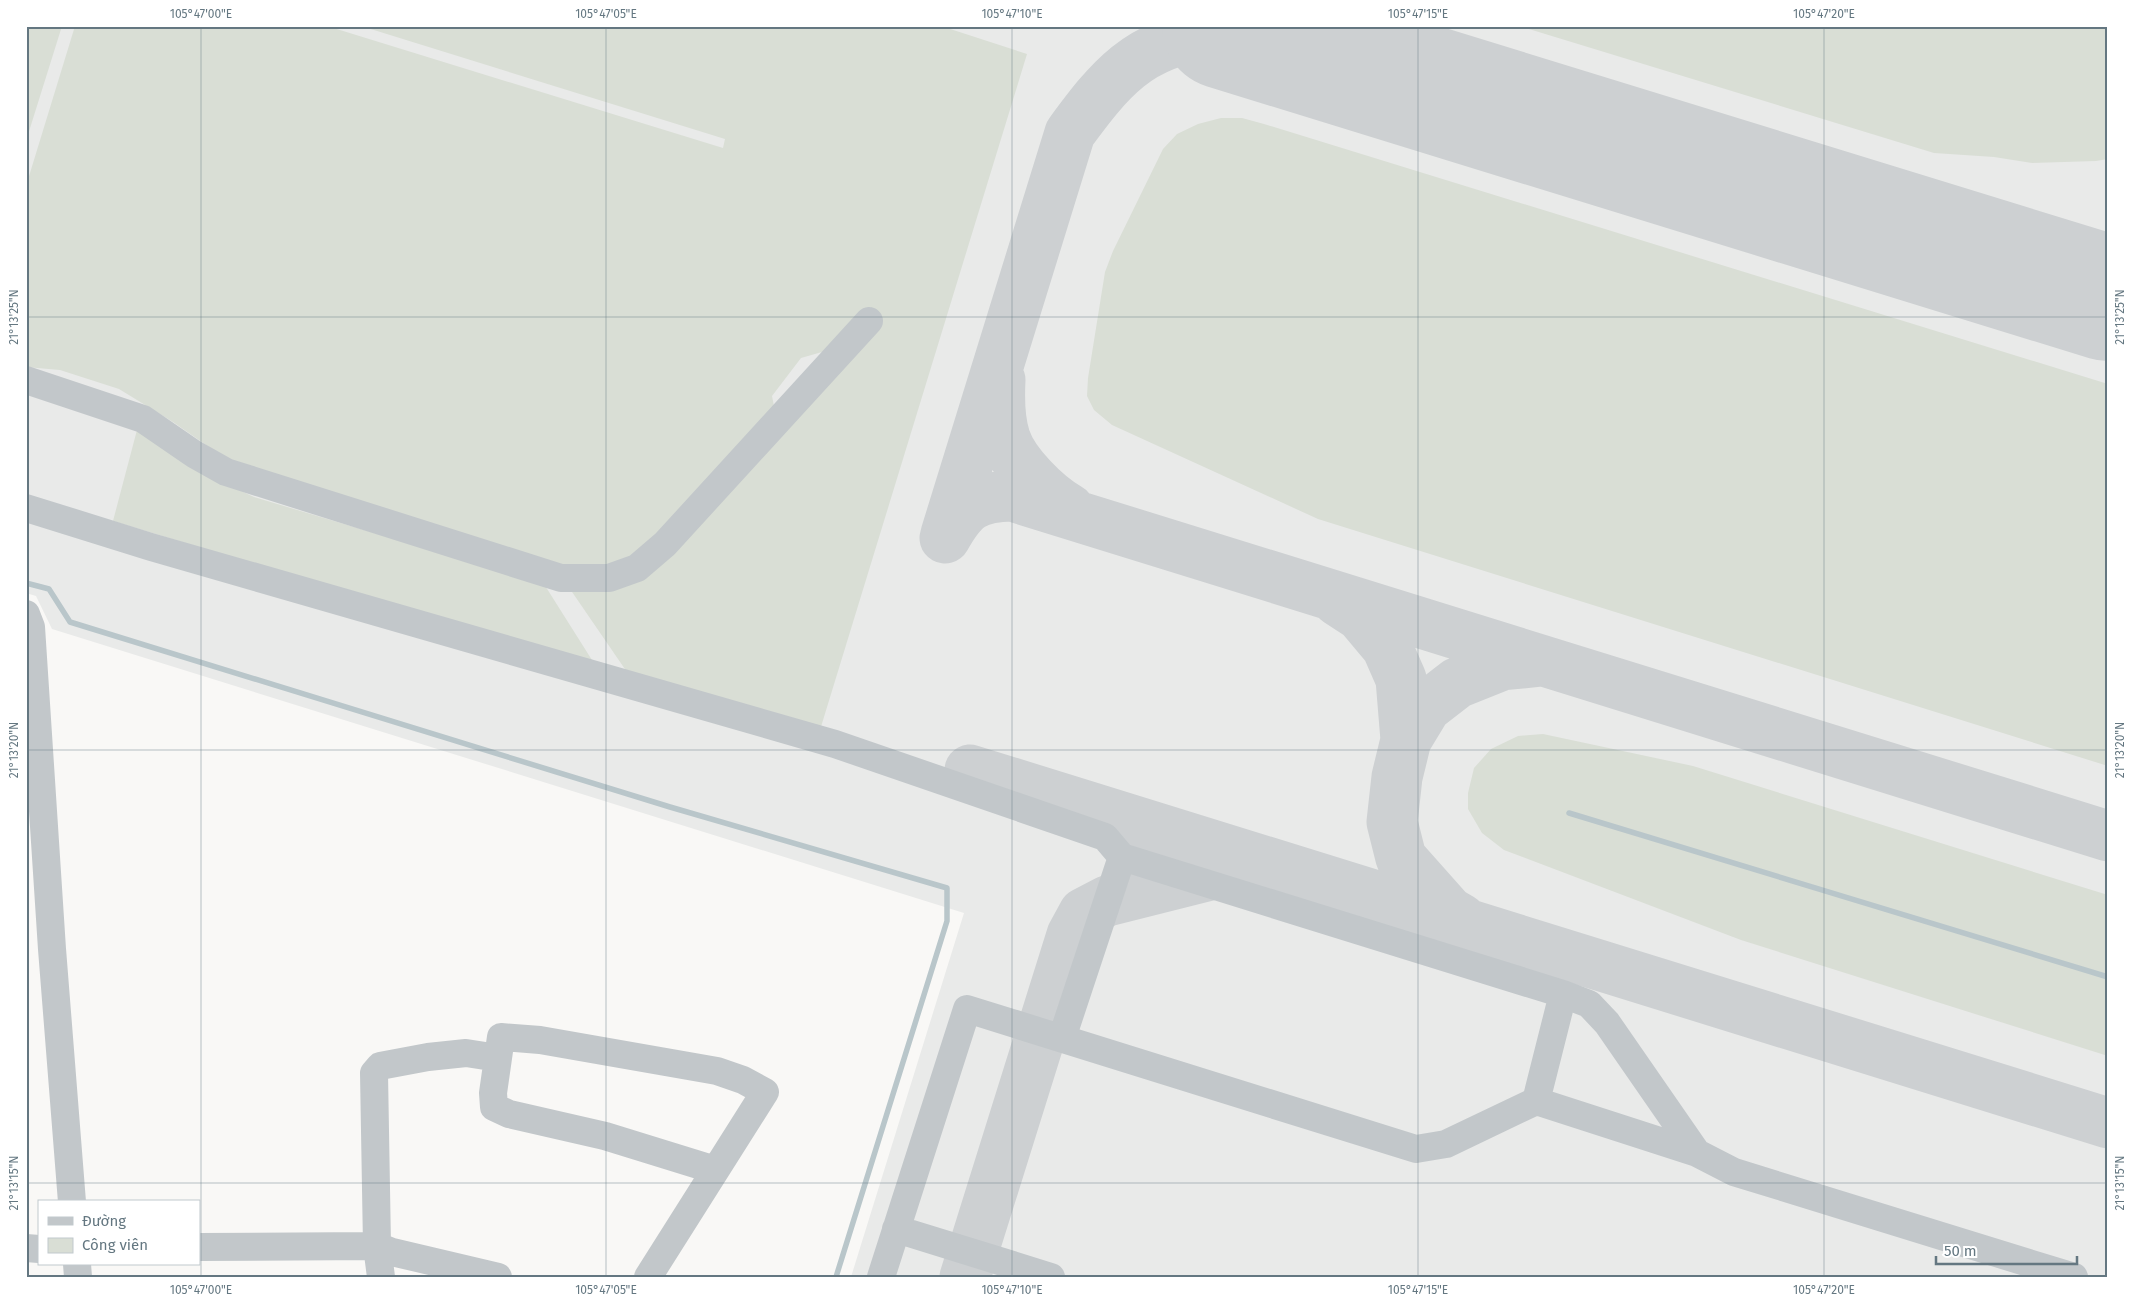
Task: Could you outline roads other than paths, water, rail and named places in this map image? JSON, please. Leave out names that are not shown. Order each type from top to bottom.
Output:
[{"type":"street","points":[[26,380],[143,419],[194,454],[226,472],[561,578],[609,578],[637,568],[664,544],[869,321]]},
{"type":"street","points":[[26,508],[151,547],[835,744],[1105,837],[1122,857],[1563,994],[1589,1004],[1608,1022],[1698,1153]]},
{"type":"street","points":[[26,614],[31,627],[52,949],[72,1200]]},
{"type":"street","points":[[1062,1038],[1122,857]]},
{"type":"street","points":[[1536,1101],[1563,994]]},
{"type":"street","points":[[881,1277],[967,1008],[1416,1149],[1446,1144],[1536,1101],[1698,1153],[1734,1172],[2074,1277]]},
{"type":"street","points":[[648,1277],[765,1092],[743,1080],[718,1071],[540,1040],[501,1037],[493,1093],[494,1107],[508,1114],[605,1136],[715,1170]]},
{"type":"street","points":[[381,1277],[377,1246],[374,1073],[380,1066],[428,1057],[466,1053],[498,1058]]},
{"type":"street","points":[[896,1228],[1052,1277]]},
{"type":"street","points":[[200,1247],[377,1246],[392,1252],[498,1277]]},
{"type":"waterway","points":[[26,583],[49,589],[70,622],[670,807],[947,888],[947,921],[836,1277]]},
{"type":"waterway","points":[[1569,813],[2108,977]]}]
